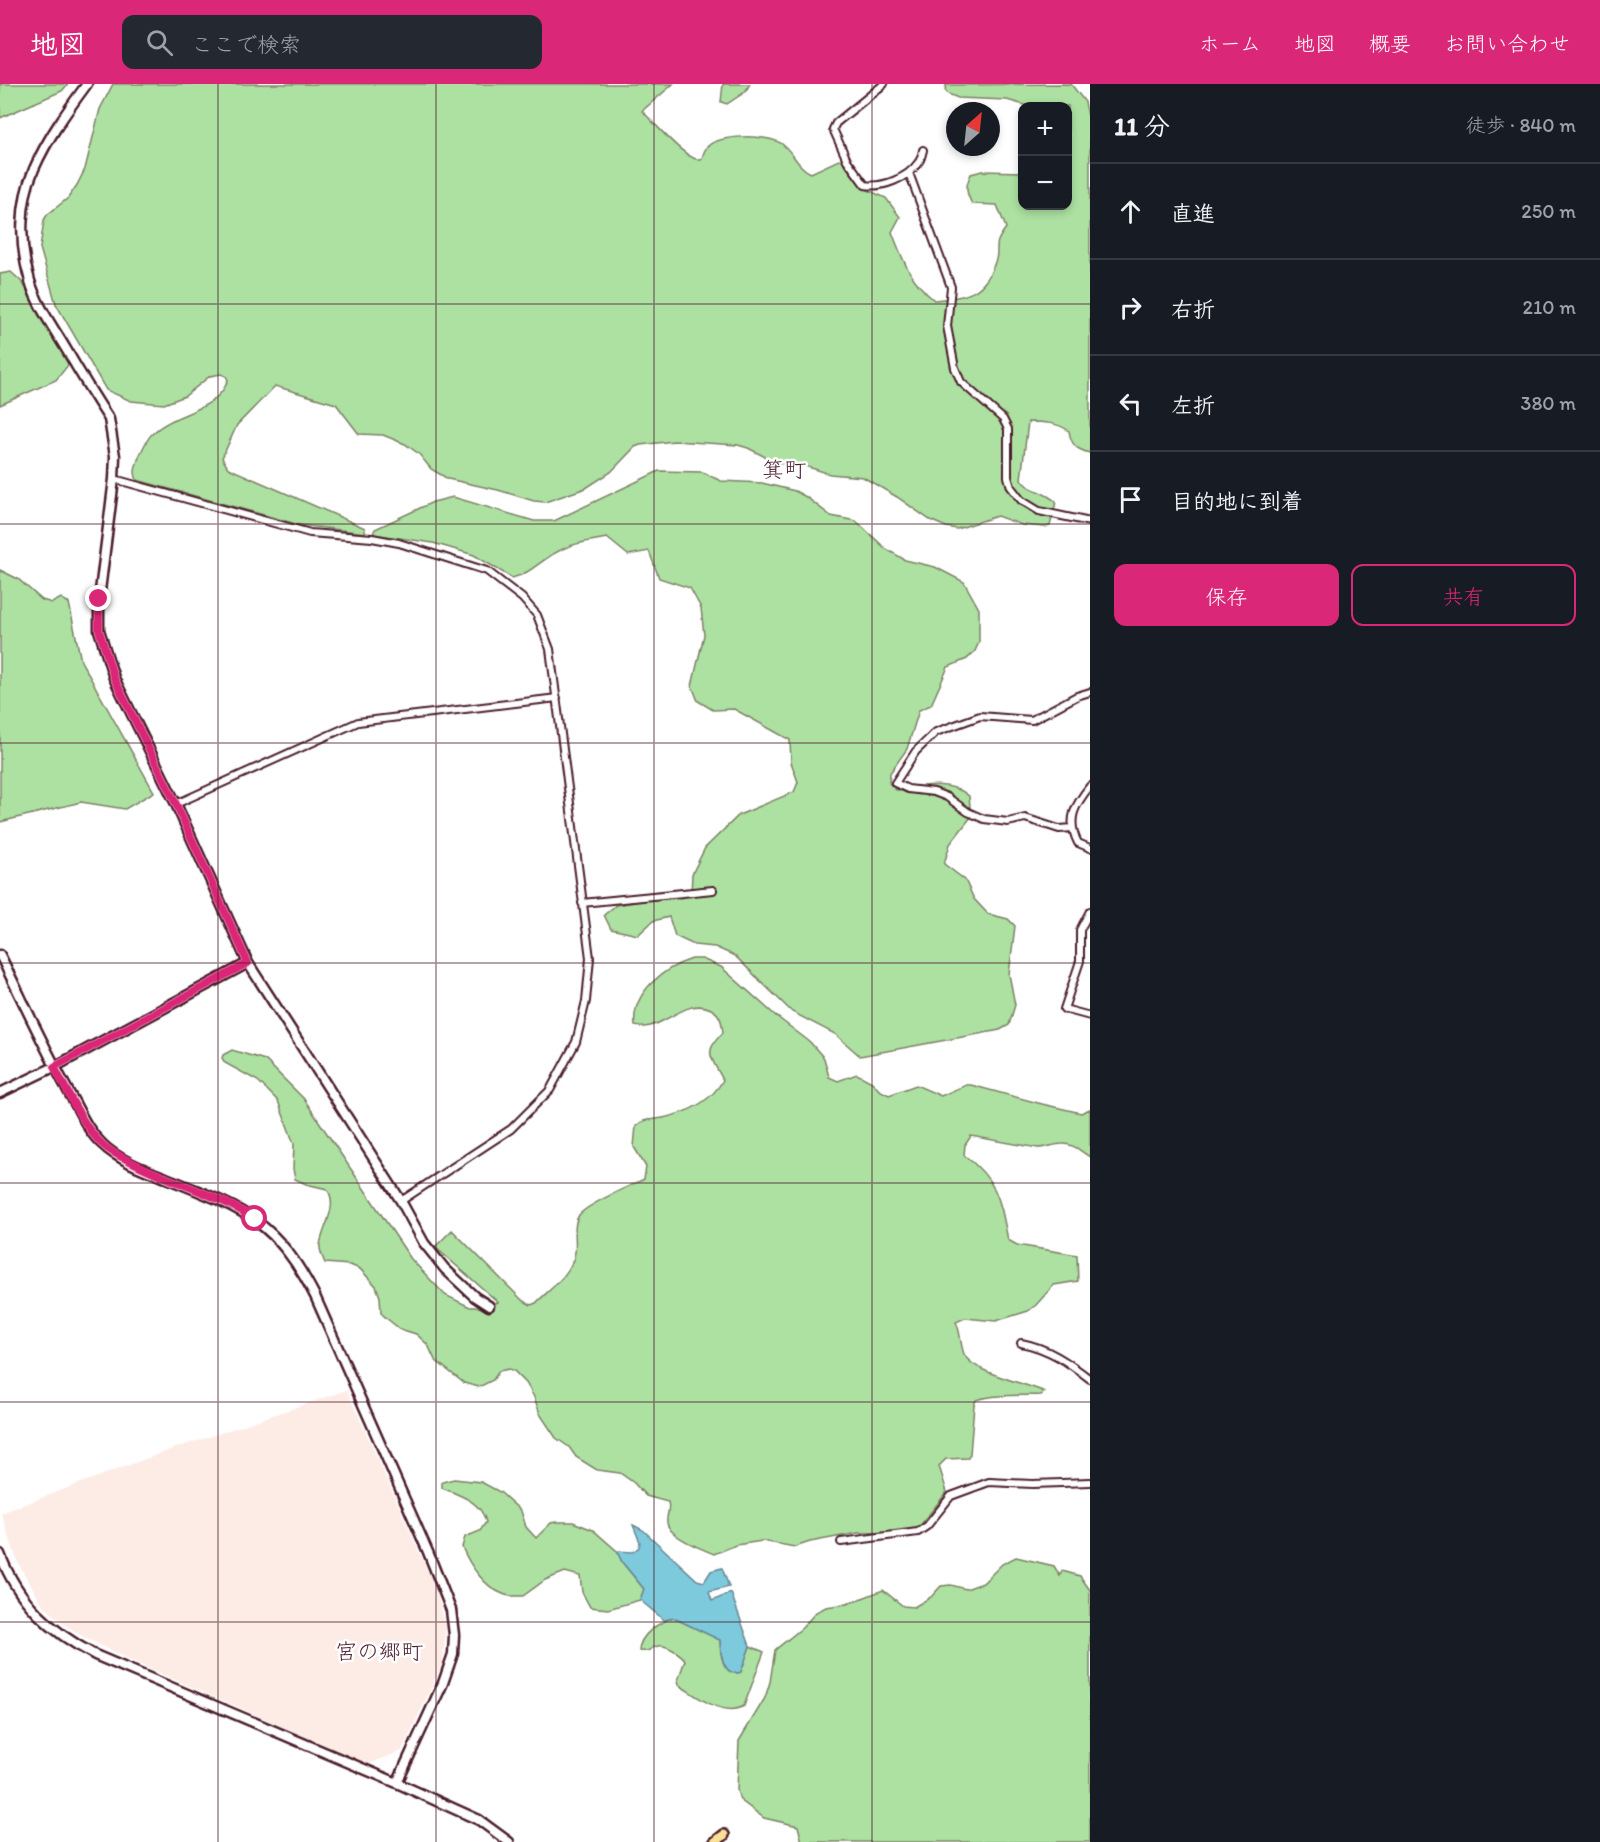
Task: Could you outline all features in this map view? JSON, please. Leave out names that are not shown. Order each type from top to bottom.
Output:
[{"type":"main road","points":[[715,1842],[724,1835]]},
{"type":"street","points":[[87,84],[64,116],[33,171],[25,200],[22,232],[30,282],[40,304],[109,419],[115,456],[114,478],[99,599],[99,630],[114,678],[176,804],[248,963],[401,1201],[424,1243],[445,1269],[475,1297],[489,1306]]},
{"type":"street","points":[[884,84],[836,123],[833,129],[847,160],[865,185],[874,187],[909,172],[919,162],[923,150]]},
{"type":"street","points":[[909,172],[951,287],[947,326],[955,368],[961,382],[1003,419],[1008,429],[1008,477],[1011,488],[1021,500],[1039,511],[1090,522]]},
{"type":"street","points":[[114,478],[310,533],[372,538],[399,543],[487,571],[522,598],[537,615],[550,649],[557,698],[590,958],[586,1001],[576,1042],[550,1090],[511,1130],[401,1201]]},
{"type":"street","points":[[1073,828],[1059,829],[1025,818],[1008,822],[984,819],[968,812],[948,797],[934,792],[908,789],[895,783],[916,751],[936,732],[980,716],[1032,720],[1077,696],[1090,692]]},
{"type":"street","points":[[176,804],[358,722],[557,698]]},
{"type":"street","points":[[1090,786],[1075,805],[1073,828],[1078,843],[1090,848]]},
{"type":"street","points":[[582,903],[713,890]]},
{"type":"street","points":[[1090,911],[1080,930],[1080,961],[1064,1009],[1090,1016]]},
{"type":"street","points":[[0,955],[33,1019],[54,1067],[89,1129],[101,1143],[112,1153],[130,1162],[217,1199],[255,1219],[286,1248],[315,1296],[452,1610],[454,1635],[452,1656],[443,1683],[397,1783]]},
{"type":"street","points":[[0,1093],[54,1067],[248,963]]},
{"type":"street","points":[[1022,1342],[1040,1346],[1090,1379]]},
{"type":"street","points":[[841,1542],[918,1532],[927,1526],[951,1496],[989,1482],[1045,1484],[1090,1482]]},
{"type":"street","points":[[0,1554],[23,1598],[41,1619],[68,1641],[106,1660],[479,1820],[509,1842]]},
{"type":"shaded area","points":[[347,1390],[435,1587],[446,1626],[443,1662],[402,1751],[369,1764],[129,1660],[80,1635],[61,1622],[42,1604],[18,1563],[1,1513],[161,1453]]},
{"type":"green space","points":[[0,84],[68,84],[62,91],[0,118]]},
{"type":"green space","points":[[113,84],[673,84],[642,111],[670,140],[694,158],[701,160],[706,148],[713,143],[732,138],[755,137],[782,144],[802,167],[811,173],[843,158],[844,164],[858,182],[866,189],[886,198],[900,217],[892,232],[900,252],[913,277],[934,300],[966,295],[981,287],[992,271],[997,257],[998,241],[1006,228],[997,205],[972,204],[967,189],[971,174],[982,171],[1018,172],[1018,210],[1072,210],[1072,102],[1018,103],[1007,100],[958,98],[948,94],[945,90],[946,85],[1071,84],[1085,102],[1090,125],[1090,453],[1075,446],[1069,431],[1060,426],[1028,422],[1021,479],[1027,486],[1056,502],[1050,526],[1044,527],[1022,525],[997,516],[957,529],[946,527],[930,520],[863,477],[830,474],[805,466],[777,463],[738,445],[674,441],[635,447],[611,472],[586,488],[545,502],[448,479],[431,469],[419,454],[405,444],[383,435],[359,434],[336,404],[275,386],[237,425],[222,458],[228,468],[365,528],[365,533],[300,525],[137,480],[135,471],[137,463],[151,435],[162,426],[215,399],[223,391],[228,380],[221,374],[210,376],[185,396],[164,404],[131,401],[106,390],[56,304],[40,248],[44,220],[68,198],[77,185],[85,169],[100,109]]},
{"type":"green space","points":[[723,84],[750,84],[745,92],[727,104],[721,102]]},
{"type":"green space","points":[[11,272],[22,282],[69,364],[56,380],[0,405],[0,274]]},
{"type":"green space","points":[[659,471],[702,472],[721,481],[762,483],[795,491],[831,516],[856,521],[886,549],[905,560],[935,567],[964,582],[979,609],[979,642],[975,651],[967,659],[948,667],[931,705],[919,710],[907,749],[890,773],[889,783],[896,790],[934,785],[953,787],[969,796],[971,817],[950,844],[944,864],[965,880],[974,899],[988,914],[1008,919],[1015,926],[1009,974],[1015,1005],[1009,1025],[1000,1030],[860,1056],[835,1034],[792,1012],[735,956],[715,947],[694,945],[675,936],[669,917],[653,921],[638,935],[611,929],[604,915],[616,905],[691,893],[692,874],[705,848],[739,815],[794,792],[798,782],[791,762],[790,740],[734,709],[713,710],[698,701],[692,686],[704,635],[701,608],[690,588],[659,578],[649,551],[628,555],[607,538],[588,541],[563,549],[512,578],[474,555],[433,543],[373,534],[375,529],[433,502],[453,497],[534,521],[554,521]]},
{"type":"green space","points":[[0,570],[18,579],[42,600],[52,603],[61,598],[69,603],[81,661],[154,792],[125,809],[81,802],[0,822]]},
{"type":"green space","points":[[692,959],[702,959],[721,967],[776,1016],[810,1042],[824,1058],[829,1077],[838,1081],[857,1074],[889,1095],[916,1085],[941,1096],[971,1085],[1081,1113],[1090,1109],[1090,1157],[1066,1144],[1038,1148],[971,1136],[965,1145],[964,1155],[984,1174],[996,1192],[1008,1240],[1017,1245],[1077,1255],[1078,1281],[1054,1285],[1028,1311],[996,1321],[965,1318],[956,1322],[964,1354],[969,1361],[988,1372],[1045,1392],[1041,1395],[1000,1396],[976,1400],[970,1454],[968,1458],[946,1459],[939,1466],[947,1492],[915,1532],[858,1533],[795,1547],[762,1541],[736,1545],[714,1554],[676,1535],[667,1523],[668,1502],[646,1496],[620,1473],[597,1470],[576,1457],[569,1447],[556,1438],[540,1414],[526,1383],[514,1371],[509,1369],[499,1371],[493,1380],[479,1387],[464,1383],[435,1360],[428,1345],[416,1334],[400,1329],[381,1313],[380,1297],[376,1286],[360,1269],[350,1265],[325,1263],[320,1247],[331,1209],[327,1189],[295,1179],[294,1144],[278,1101],[258,1081],[225,1063],[222,1058],[232,1050],[265,1060],[304,1099],[411,1259],[445,1295],[470,1307],[487,1307],[498,1302],[435,1247],[452,1230],[522,1300],[531,1305],[554,1286],[570,1267],[575,1252],[575,1228],[579,1215],[599,1201],[644,1179],[646,1167],[634,1147],[636,1126],[646,1120],[672,1116],[689,1110],[712,1095],[723,1080],[711,1056],[712,1046],[723,1033],[722,1026],[719,1016],[711,1009],[702,1006],[685,1009],[661,1022],[643,1027],[635,1026],[638,1003],[651,984],[660,975]]},
{"type":"green space","points":[[454,1479],[481,1482],[500,1492],[521,1511],[526,1527],[536,1538],[551,1523],[556,1522],[573,1522],[593,1530],[617,1551],[622,1562],[644,1589],[640,1600],[608,1609],[590,1607],[582,1592],[580,1576],[565,1572],[545,1580],[523,1596],[508,1596],[496,1591],[478,1574],[462,1547],[465,1537],[480,1531],[486,1522],[474,1504],[442,1488],[442,1482]]},
{"type":"green space","points":[[1016,1557],[1054,1566],[1060,1576],[1062,1571],[1080,1576],[1090,1590],[1090,1842],[802,1842],[798,1826],[764,1818],[740,1800],[737,1790],[739,1741],[765,1698],[775,1650],[802,1628],[816,1612],[826,1607],[847,1604],[883,1590],[903,1606],[914,1607],[931,1597],[941,1586],[951,1585],[966,1589],[983,1583],[1002,1564]]},
{"type":"green space","points":[[674,1618],[720,1640],[723,1663],[726,1668],[735,1673],[741,1672],[750,1646],[764,1652],[744,1706],[736,1709],[719,1708],[679,1685],[678,1680],[685,1660],[673,1650],[661,1646],[639,1651],[646,1634],[663,1622]]},
{"type":"water","points":[[633,1525],[643,1530],[697,1580],[704,1582],[711,1571],[722,1568],[729,1587],[709,1592],[712,1601],[731,1593],[750,1646],[741,1672],[735,1673],[726,1668],[720,1640],[674,1618],[664,1620],[640,1600],[644,1589],[622,1562],[617,1551],[633,1552],[639,1547],[640,1542]]},
{"type":"district","name":"箕町","points":[[784,469]]},
{"type":"district","name":"宮の郷町","points":[[379,1651]]},
{"type":"route","points":[[99,599],[99,630],[114,678],[176,804],[248,963],[54,1067],[89,1129],[112,1153],[243,1211],[255,1219]]}]
